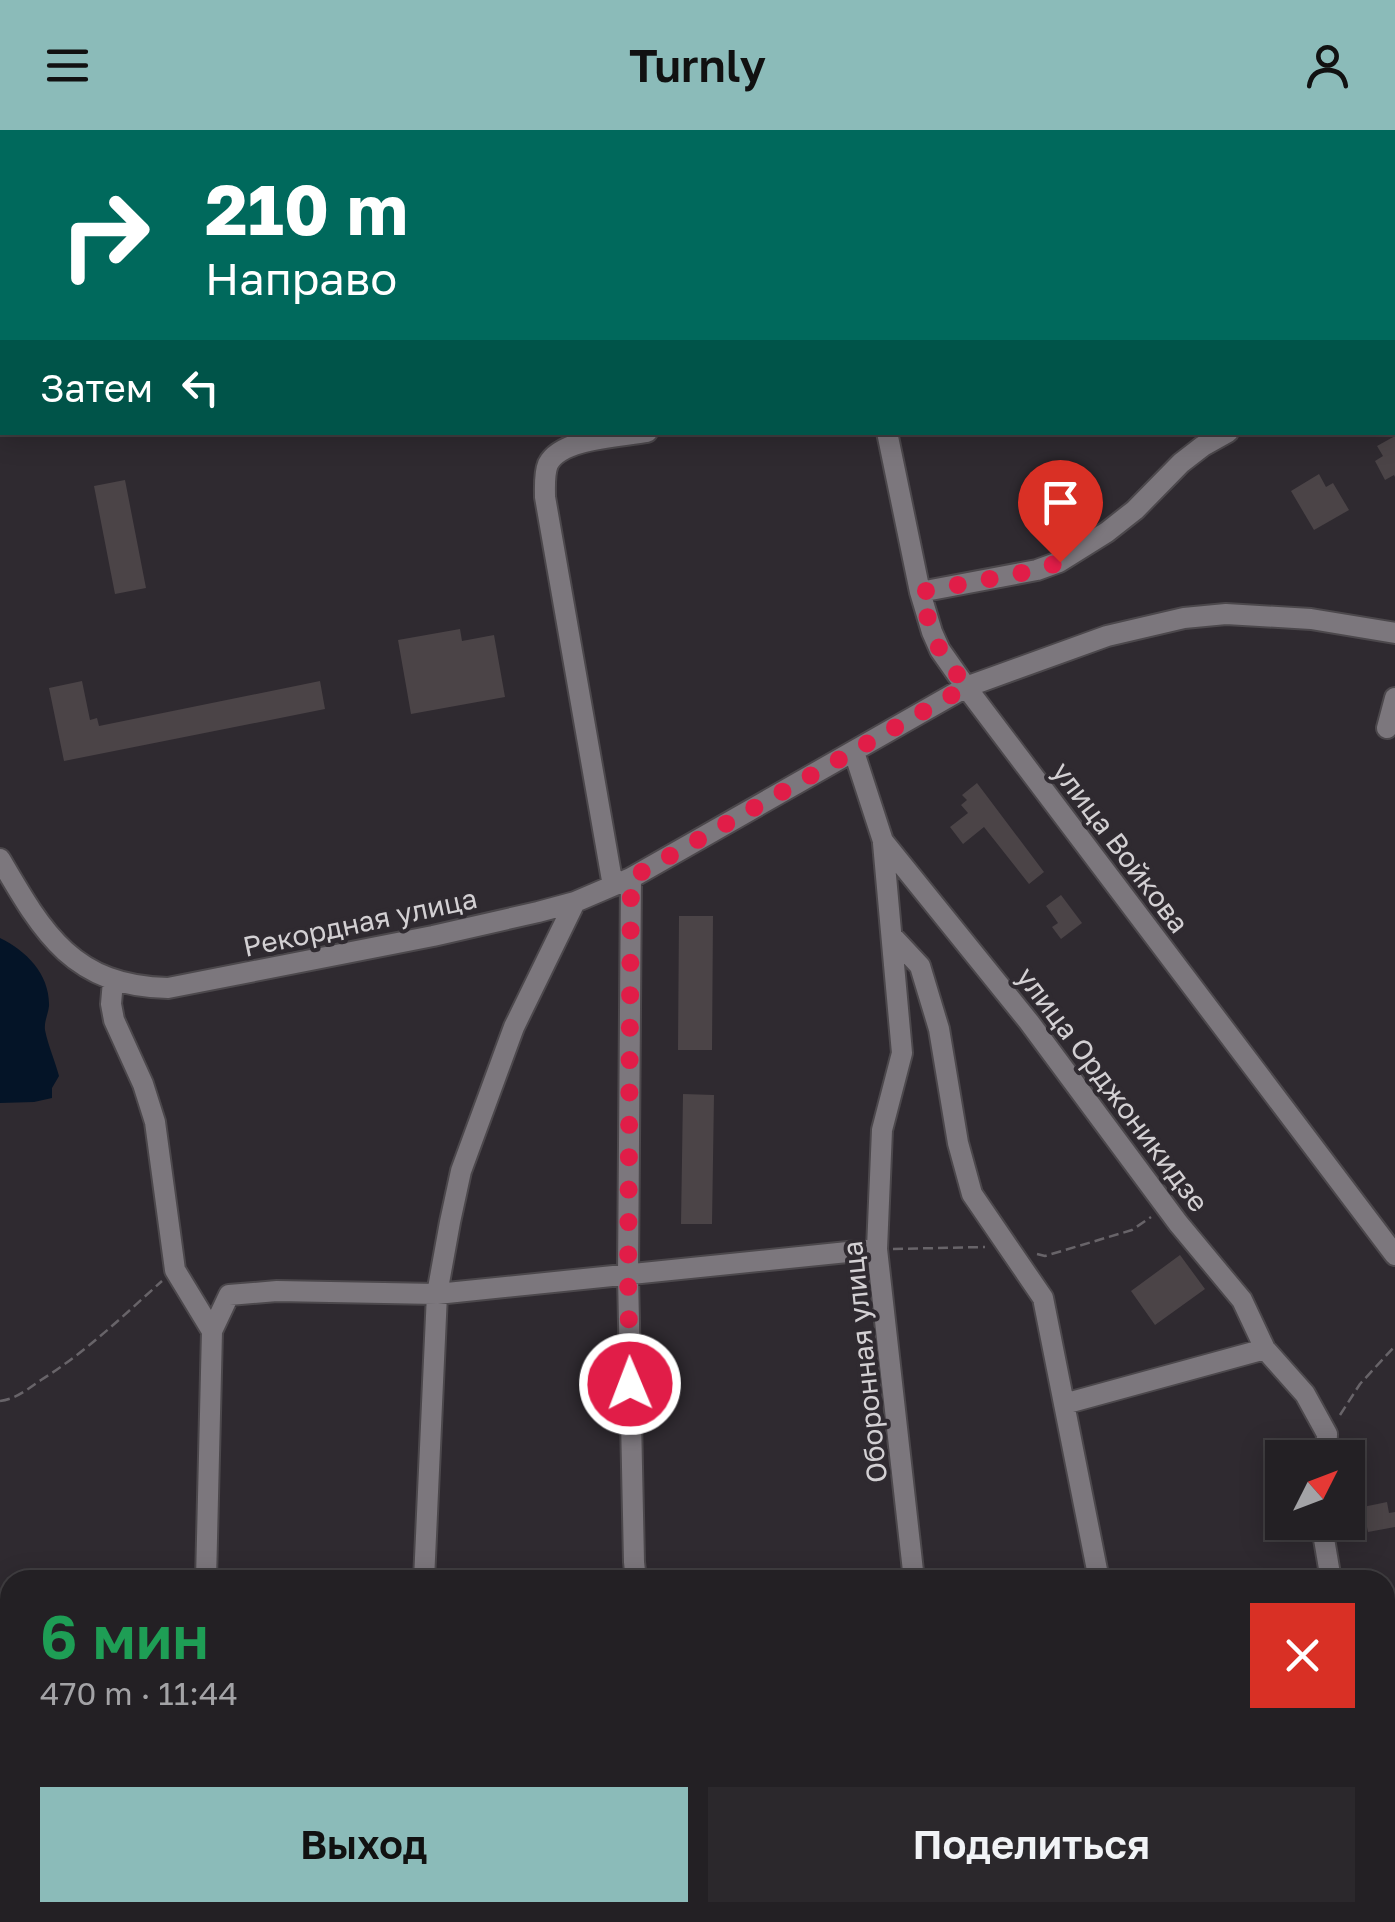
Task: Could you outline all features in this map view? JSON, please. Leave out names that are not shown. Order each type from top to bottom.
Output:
[{"type":"street","points":[[629,435],[570,445],[556,453],[546,468],[545,497],[622,882],[635,1570]]},
{"type":"street","name":"улица Войкова","points":[[888,435],[920,592],[936,641],[966,687],[1395,1254]]},
{"type":"street","points":[[920,592],[1037,570],[1060,562],[1108,532],[1202,446],[1222,435]]},
{"type":"street","name":"Рекордная улица","points":[[113,981],[134,987],[168,988],[434,936],[575,902],[622,882],[966,687],[1107,636],[1184,618],[1226,614],[1311,619],[1395,633]]},
{"type":"street","points":[[1387,728],[1395,698]]},
{"type":"street","name":"улица Орджоникидзе","points":[[854,752],[883,841],[1029,1022],[1178,1223],[1242,1300],[1265,1349],[1305,1394],[1327,1434]]},
{"type":"street","name":"Оборонная улица","points":[[883,841],[902,1053],[882,1130],[877,1249],[913,1570]]},
{"type":"street","points":[[0,859],[54,941],[80,965],[113,981],[114,1020],[143,1084],[155,1122],[176,1270],[212,1331]]},
{"type":"street","points":[[424,1570],[436,1294],[462,1170],[514,1028],[575,902]]},
{"type":"street","points":[[892,936],[920,966],[939,1028],[958,1143],[972,1194],[1043,1298],[1097,1570]]},
{"type":"street","points":[[206,1570],[212,1331],[230,1294],[436,1294],[877,1249]]},
{"type":"street","points":[[1064,1404],[1265,1349]]},
{"type":"street","points":[[1327,1434],[1327,1440]]},
{"type":"street","points":[[1324,1540],[1329,1570]]},
{"type":"path","points":[[0,1401],[11,1399],[54,1372],[112,1328],[176,1270]]},
{"type":"path","points":[[1327,1434],[1360,1384],[1395,1346]]},
{"type":"water","points":[[0,938],[28,957],[46,984],[49,1006],[45,1030],[59,1076],[52,1088],[52,1098],[0,1103]]},
{"type":"building","points":[[1395,436],[1395,477],[1385,480],[1375,461],[1383,456],[1377,446]]},
{"type":"building","points":[[1319,474],[1326,487],[1333,483],[1349,510],[1314,530],[1291,491]]},
{"type":"building","points":[[125,480],[146,588],[115,594],[94,486]]},
{"type":"building","points":[[460,629],[462,641],[494,635],[505,697],[411,714],[398,640]]},
{"type":"building","points":[[82,681],[90,720],[97,718],[99,726],[320,681],[325,709],[64,761],[49,688]]},
{"type":"building","points":[[977,783],[1044,872],[1029,884],[984,827],[963,844],[950,827],[968,813],[961,805],[967,800],[962,795]]},
{"type":"building","points":[[1061,895],[1082,923],[1061,939],[1052,927],[1058,923],[1046,906]]},
{"type":"building","points":[[679,916],[713,916],[712,1050],[678,1050]]},
{"type":"building","points":[[683,1094],[714,1095],[712,1224],[681,1224]]},
{"type":"building","points":[[1180,1255],[1205,1289],[1155,1325],[1131,1291]]},
{"type":"building","points":[[1387,1502],[1389,1513],[1395,1512],[1395,1527],[1368,1532],[1365,1507]]},
{"type":"route","points":[[630,1384],[631,878],[966,687],[940,650],[920,592],[1037,570],[1060,562]]}]
